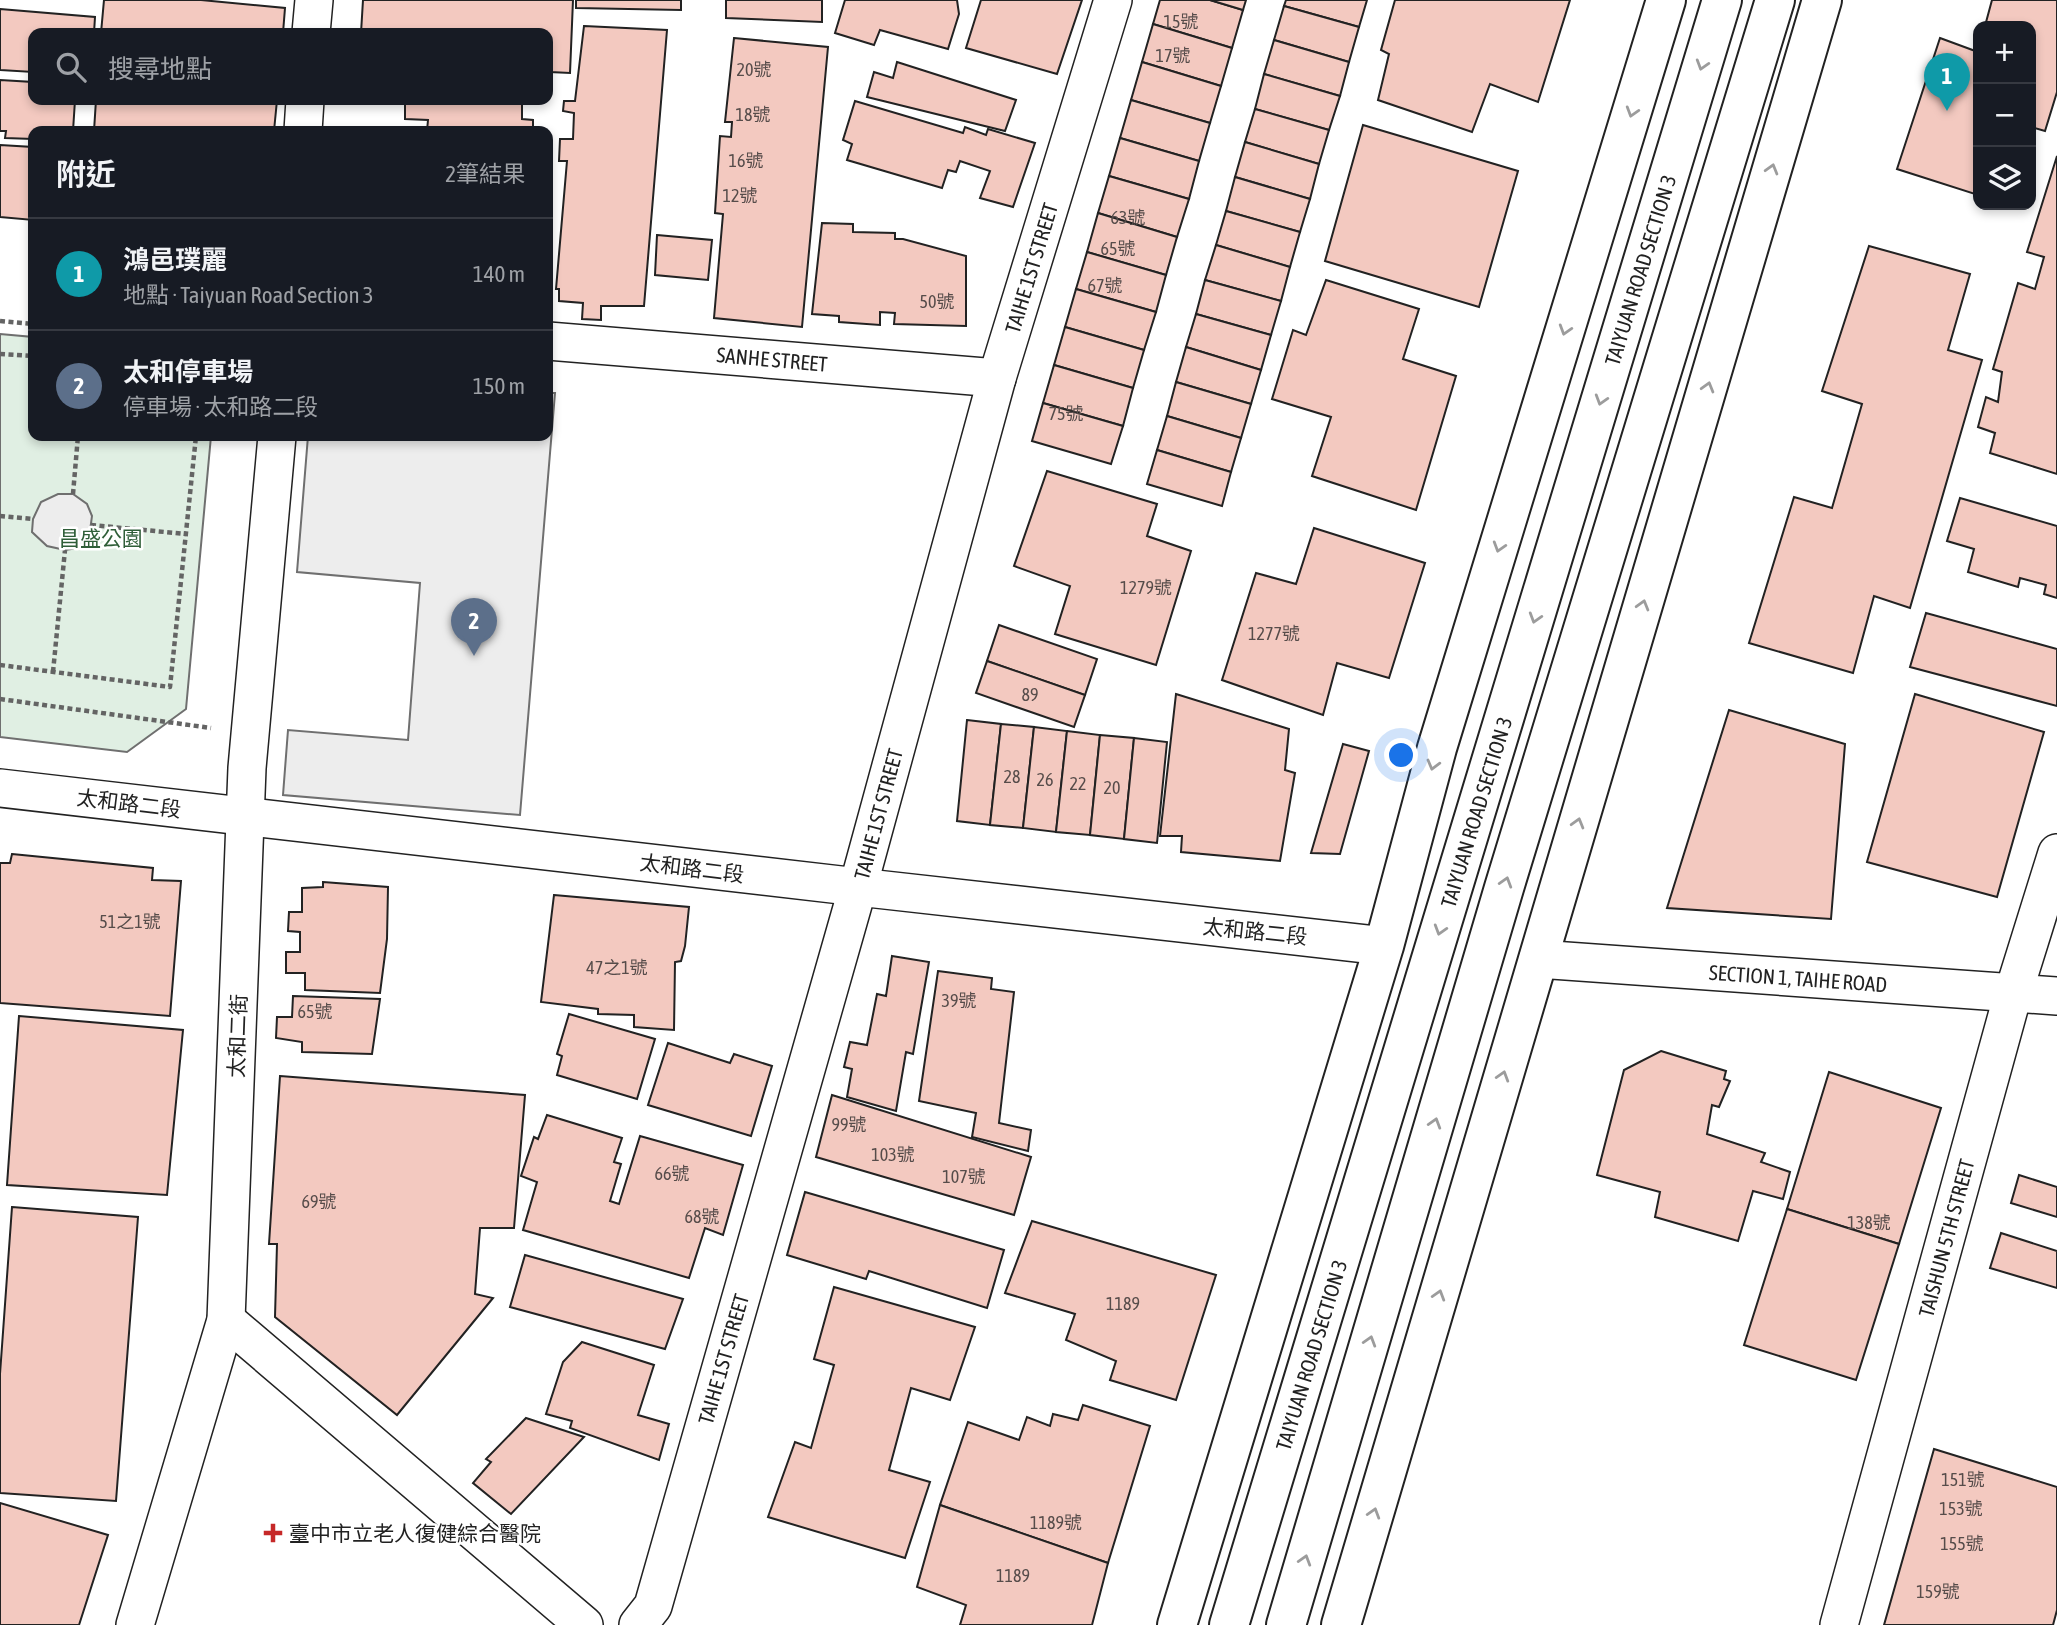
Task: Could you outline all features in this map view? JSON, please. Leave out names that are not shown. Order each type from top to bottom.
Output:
[{"type":"main road","points":[[1177,1625],[1384,946],[1437,748],[1666,0]]},
{"type":"main road","name":"TAIYUAN ROAD SECTION 3","points":[[1229,1625],[1722,0]]},
{"type":"main road","points":[[1286,1625],[1500,902],[1775,0]]},
{"type":"main road","points":[[1341,1625],[1822,0]]},
{"type":"street","points":[[311,28],[314,0]]},
{"type":"street","name":"TAIHE 1ST STREET","points":[[638,1625],[653,1606],[858,887],[997,377],[1113,0]]},
{"type":"street","points":[[303,126],[305,105]]},
{"type":"street","name":"SANHE STREET","points":[[553,341],[997,377]]},
{"type":"street","name":"太和二街","points":[[135,1625],[226,1320],[247,768],[277,441]]},
{"type":"street","name":"太和路二段","points":[[0,788],[1384,946]]},
{"type":"street","name":"TAISHUN 5TH STREET","points":[[1839,1625],[2013,994],[2057,853]]},
{"type":"street","name":"SECTION 1, TAIHE ROAD","points":[[1538,959],[2057,996]]},
{"type":"street","points":[[226,1320],[584,1625]]},
{"type":"path","points":[[0,321],[28,324]]},
{"type":"path","points":[[0,354],[28,356]]},
{"type":"path","points":[[73,495],[78,441]]},
{"type":"path","points":[[0,665],[170,687],[195,441]]},
{"type":"path","points":[[0,516],[33,519]]},
{"type":"path","points":[[91,525],[186,534]]},
{"type":"path","points":[[53,672],[65,550]]},
{"type":"path","points":[[0,699],[213,728]]},
{"type":"green space","name":"昌盛公園","points":[[0,334],[28,337],[28,441],[211,441],[186,709],[127,752],[0,737]]},
{"type":"shaded area","points":[[308,441],[551,441],[520,815],[283,795],[288,730],[408,740],[420,583],[297,572]]},
{"type":"shaded area","points":[[58,494],[73,494],[87,504],[92,516],[84,547],[65,550],[47,546],[32,532],[33,519],[41,502]]},
{"type":"building","points":[[104,0],[201,0],[285,8],[283,28],[101,28]]},
{"type":"building","points":[[363,0],[573,0],[570,73],[553,72],[553,28],[361,28]]},
{"type":"building","points":[[576,0],[681,0],[681,10],[576,8]]},
{"type":"building","points":[[726,0],[822,0],[822,22],[726,18]]},
{"type":"building","points":[[845,0],[957,0],[959,14],[948,49],[880,30],[874,45],[835,33]]},
{"type":"building","points":[[981,0],[1082,0],[1057,74],[966,48]]},
{"type":"building","points":[[1160,0],[1210,0],[1243,10],[1232,48],[1153,24]]},
{"type":"building","points":[[1210,0],[1246,0],[1243,10]]},
{"type":"building","points":[[1286,0],[1367,0],[1359,27],[1284,6]]},
{"type":"building","points":[[1395,0],[1570,0],[1538,102],[1490,84],[1472,132],[1378,100],[1389,54],[1381,50]]},
{"type":"building","points":[[1992,0],[2057,0],[2057,92],[2045,131],[2036,128],[2036,21],[1986,21]]},
{"type":"building","points":[[1284,6],[1359,27],[1349,62],[1274,40]]},
{"type":"building","points":[[0,9],[95,17],[94,28],[28,28],[28,72],[0,70]]},
{"type":"building","points":[[1153,24],[1232,48],[1221,86],[1142,62]]},
{"type":"building","points":[[584,26],[667,30],[644,306],[601,306],[601,320],[582,319],[583,303],[559,301],[559,289],[556,289],[567,161],[559,161],[560,139],[573,139],[574,113],[563,111],[564,101],[575,101]]},
{"type":"building","points":[[734,38],[828,47],[802,327],[714,318],[723,214],[715,213],[720,136],[731,137],[732,122],[725,122]]},
{"type":"building","points":[[1940,38],[1973,50],[1973,193],[1897,169]]},
{"type":"building","points":[[1274,40],[1349,62],[1340,96],[1264,74]]},
{"type":"building","points":[[897,62],[1016,100],[1005,131],[867,97],[874,72],[893,78]]},
{"type":"building","points":[[1142,62],[1221,86],[1210,123],[1131,100]]},
{"type":"building","points":[[1264,74],[1340,96],[1329,130],[1255,109]]},
{"type":"building","points":[[0,80],[28,82],[28,105],[75,105],[73,126],[28,126],[28,139],[5,138],[6,131],[0,131]]},
{"type":"building","points":[[1131,100],[1210,123],[1199,161],[1120,138]]},
{"type":"building","points":[[855,101],[963,133],[965,127],[986,135],[988,129],[1035,143],[1013,207],[980,198],[990,171],[960,161],[956,172],[948,170],[942,188],[847,160],[852,144],[843,140]]},
{"type":"building","points":[[96,105],[277,105],[274,126],[94,126]]},
{"type":"building","points":[[405,105],[522,105],[522,119],[533,120],[533,126],[427,126],[428,120],[405,119]]},
{"type":"building","points":[[1255,109],[1329,130],[1319,164],[1245,142]]},
{"type":"building","points":[[1363,125],[1518,171],[1479,307],[1325,261]]},
{"type":"building","points":[[1120,138],[1199,161],[1189,199],[1109,176]]},
{"type":"building","points":[[1245,142],[1319,164],[1310,199],[1235,177]]},
{"type":"building","points":[[0,145],[28,147],[28,220],[0,217]]},
{"type":"building","points":[[2057,156],[2057,474],[1990,453],[1995,433],[1978,427],[1986,397],[1998,402],[2002,372],[1993,369],[2018,283],[2035,289],[2044,257],[2027,252]]},
{"type":"building","points":[[1109,176],[1189,199],[1177,237],[1098,213]]},
{"type":"building","points":[[1235,177],[1310,199],[1300,232],[1226,211]]},
{"type":"building","points":[[1226,211],[1300,232],[1290,267],[1216,245]]},
{"type":"building","points":[[1098,213],[1177,237],[1166,275],[1087,252]]},
{"type":"building","points":[[822,223],[853,224],[853,232],[895,233],[895,239],[966,256],[966,326],[894,324],[895,313],[880,312],[880,325],[839,322],[839,316],[812,314]]},
{"type":"building","points":[[657,235],[712,240],[708,280],[655,275]]},
{"type":"building","points":[[1216,245],[1290,267],[1281,301],[1205,280]]},
{"type":"building","points":[[1869,246],[1970,274],[1948,350],[1982,360],[1910,608],[1874,596],[1853,673],[1749,643],[1794,497],[1832,508],[1862,404],[1822,391]]},
{"type":"building","points":[[1087,252],[1166,275],[1156,312],[1076,289]]},
{"type":"building","points":[[1205,280],[1281,301],[1271,335],[1196,314]]},
{"type":"building","points":[[1326,280],[1419,309],[1403,359],[1456,376],[1416,510],[1312,476],[1331,417],[1272,399],[1293,330],[1306,335]]},
{"type":"building","points":[[1076,289],[1156,312],[1144,350],[1065,327]]},
{"type":"building","points":[[1196,314],[1271,335],[1261,370],[1186,347]]},
{"type":"building","points":[[1065,327],[1144,350],[1133,388],[1054,365]]},
{"type":"building","points":[[1186,347],[1261,370],[1251,404],[1176,382]]},
{"type":"building","points":[[1054,365],[1133,388],[1123,426],[1043,403]]},
{"type":"building","points":[[1176,382],[1251,404],[1241,438],[1167,416]]},
{"type":"building","points":[[1043,403],[1123,426],[1111,464],[1032,441]]},
{"type":"building","points":[[1167,416],[1241,438],[1231,472],[1157,450]]},
{"type":"building","points":[[1157,450],[1231,472],[1222,506],[1147,484]]},
{"type":"building","points":[[1047,471],[1157,504],[1147,536],[1191,551],[1156,665],[1055,634],[1070,586],[1014,566]]},
{"type":"building","points":[[1960,498],[2057,526],[2057,598],[2044,594],[2046,585],[2020,578],[2018,587],[1968,572],[1974,549],[1947,541]]},
{"type":"building","points":[[1314,528],[1425,563],[1389,678],[1337,663],[1323,715],[1222,680],[1256,573],[1296,584]]},
{"type":"building","points":[[1926,613],[2057,649],[2057,706],[1910,667]]},
{"type":"building","points":[[999,625],[1097,659],[1085,695],[987,661]]},
{"type":"building","points":[[987,661],[1085,695],[1074,727],[976,693]]},
{"type":"building","points":[[1176,694],[1289,729],[1285,770],[1295,773],[1280,861],[1181,852],[1182,836],[1160,836]]},
{"type":"building","points":[[1915,694],[2044,732],[1997,897],[1867,862]]},
{"type":"building","points":[[1729,710],[1845,744],[1831,919],[1667,908]]},
{"type":"building","points":[[967,720],[1001,724],[990,825],[957,821]]},
{"type":"building","points":[[1001,724],[1034,727],[1023,828],[990,825]]},
{"type":"building","points":[[1034,727],[1067,731],[1056,832],[1023,828]]},
{"type":"building","points":[[1067,731],[1100,735],[1090,835],[1056,832]]},
{"type":"building","points":[[1100,735],[1134,738],[1124,839],[1090,835]]},
{"type":"building","points":[[1134,738],[1167,742],[1157,843],[1124,839]]},
{"type":"building","points":[[1343,744],[1369,751],[1340,854],[1311,853]]},
{"type":"building","points":[[12,854],[153,868],[152,880],[181,881],[170,1016],[0,1003],[0,863],[10,863]]},
{"type":"building","points":[[323,882],[388,887],[387,939],[380,993],[305,990],[305,973],[286,973],[286,952],[300,952],[300,932],[288,931],[289,912],[302,912],[302,888],[323,887]]},
{"type":"building","points":[[554,895],[689,907],[685,946],[681,961],[675,962],[674,1030],[634,1027],[634,1015],[598,1014],[598,1009],[541,1002]]},
{"type":"building","points":[[892,956],[929,962],[913,1054],[906,1052],[896,1111],[847,1097],[852,1069],[844,1067],[850,1042],[867,1045],[877,994],[886,996]]},
{"type":"building","points":[[938,971],[992,978],[991,989],[1014,992],[999,1123],[1031,1130],[1028,1151],[972,1137],[976,1113],[919,1101]]},
{"type":"building","points":[[293,996],[380,999],[372,1054],[302,1052],[302,1042],[276,1038],[277,1017],[292,1017]]},
{"type":"building","points":[[569,1014],[655,1039],[637,1099],[557,1075],[562,1056],[557,1054]]},
{"type":"building","points":[[19,1016],[183,1030],[167,1195],[7,1185]]},
{"type":"building","points":[[668,1043],[730,1063],[734,1054],[772,1066],[751,1136],[648,1105]]},
{"type":"building","points":[[1661,1051],[1726,1071],[1724,1079],[1730,1081],[1719,1107],[1712,1105],[1707,1134],[1765,1153],[1761,1162],[1790,1172],[1783,1199],[1753,1191],[1738,1241],[1655,1217],[1660,1192],[1597,1175],[1624,1070]]},
{"type":"building","points":[[1829,1072],[1941,1108],[1899,1244],[1787,1209]]},
{"type":"building","points":[[280,1076],[525,1095],[514,1228],[480,1228],[475,1294],[493,1298],[397,1415],[275,1317],[277,1244],[269,1244]]},
{"type":"building","points":[[832,1095],[1031,1157],[1014,1215],[816,1157]]},
{"type":"building","points":[[547,1115],[622,1138],[614,1162],[621,1164],[610,1201],[619,1204],[640,1136],[743,1165],[723,1235],[705,1228],[689,1278],[523,1230],[537,1182],[521,1176],[534,1137],[538,1139]]},
{"type":"building","points":[[2019,1175],[2057,1187],[2057,1217],[2011,1203]]},
{"type":"building","points":[[805,1192],[1004,1250],[987,1308],[869,1271],[866,1279],[787,1255]]},
{"type":"building","points":[[12,1207],[138,1217],[116,1501],[0,1493],[0,1374]]},
{"type":"building","points":[[1787,1209],[1899,1244],[1856,1380],[1744,1345]]},
{"type":"building","points":[[1032,1221],[1216,1275],[1176,1400],[1110,1380],[1116,1361],[1066,1340],[1075,1314],[1005,1293]]},
{"type":"building","points":[[2001,1233],[2057,1251],[2057,1288],[1990,1268]]},
{"type":"building","points":[[525,1255],[683,1299],[665,1349],[510,1307]]},
{"type":"building","points":[[834,1287],[975,1327],[950,1400],[911,1388],[889,1470],[930,1482],[905,1558],[768,1517],[795,1442],[811,1448],[834,1365],[814,1359]]},
{"type":"building","points":[[582,1342],[654,1365],[638,1415],[669,1424],[659,1460],[570,1428],[572,1421],[546,1414],[563,1362]]},
{"type":"building","points":[[1083,1405],[1150,1426],[1108,1563],[940,1505],[968,1422],[1019,1440],[1027,1417],[1050,1426],[1053,1414],[1078,1420]]},
{"type":"building","points":[[526,1418],[584,1437],[511,1514],[473,1483],[491,1462],[486,1459]]},
{"type":"building","points":[[1934,1449],[2057,1487],[2057,1610],[2053,1625],[1884,1625]]},
{"type":"building","points":[[0,1503],[108,1535],[79,1625],[0,1625]]},
{"type":"building","points":[[940,1505],[1108,1563],[1092,1625],[960,1625],[966,1605],[917,1587]]},
{"type":"place","name":"鴻邑璞麗","points":[[1947,111]]},
{"type":"place","name":"太和停車場","points":[[474,656]]},
{"type":"place","name":"臺中市立老人復健綜合醫院","points":[[273,1533]]}]
